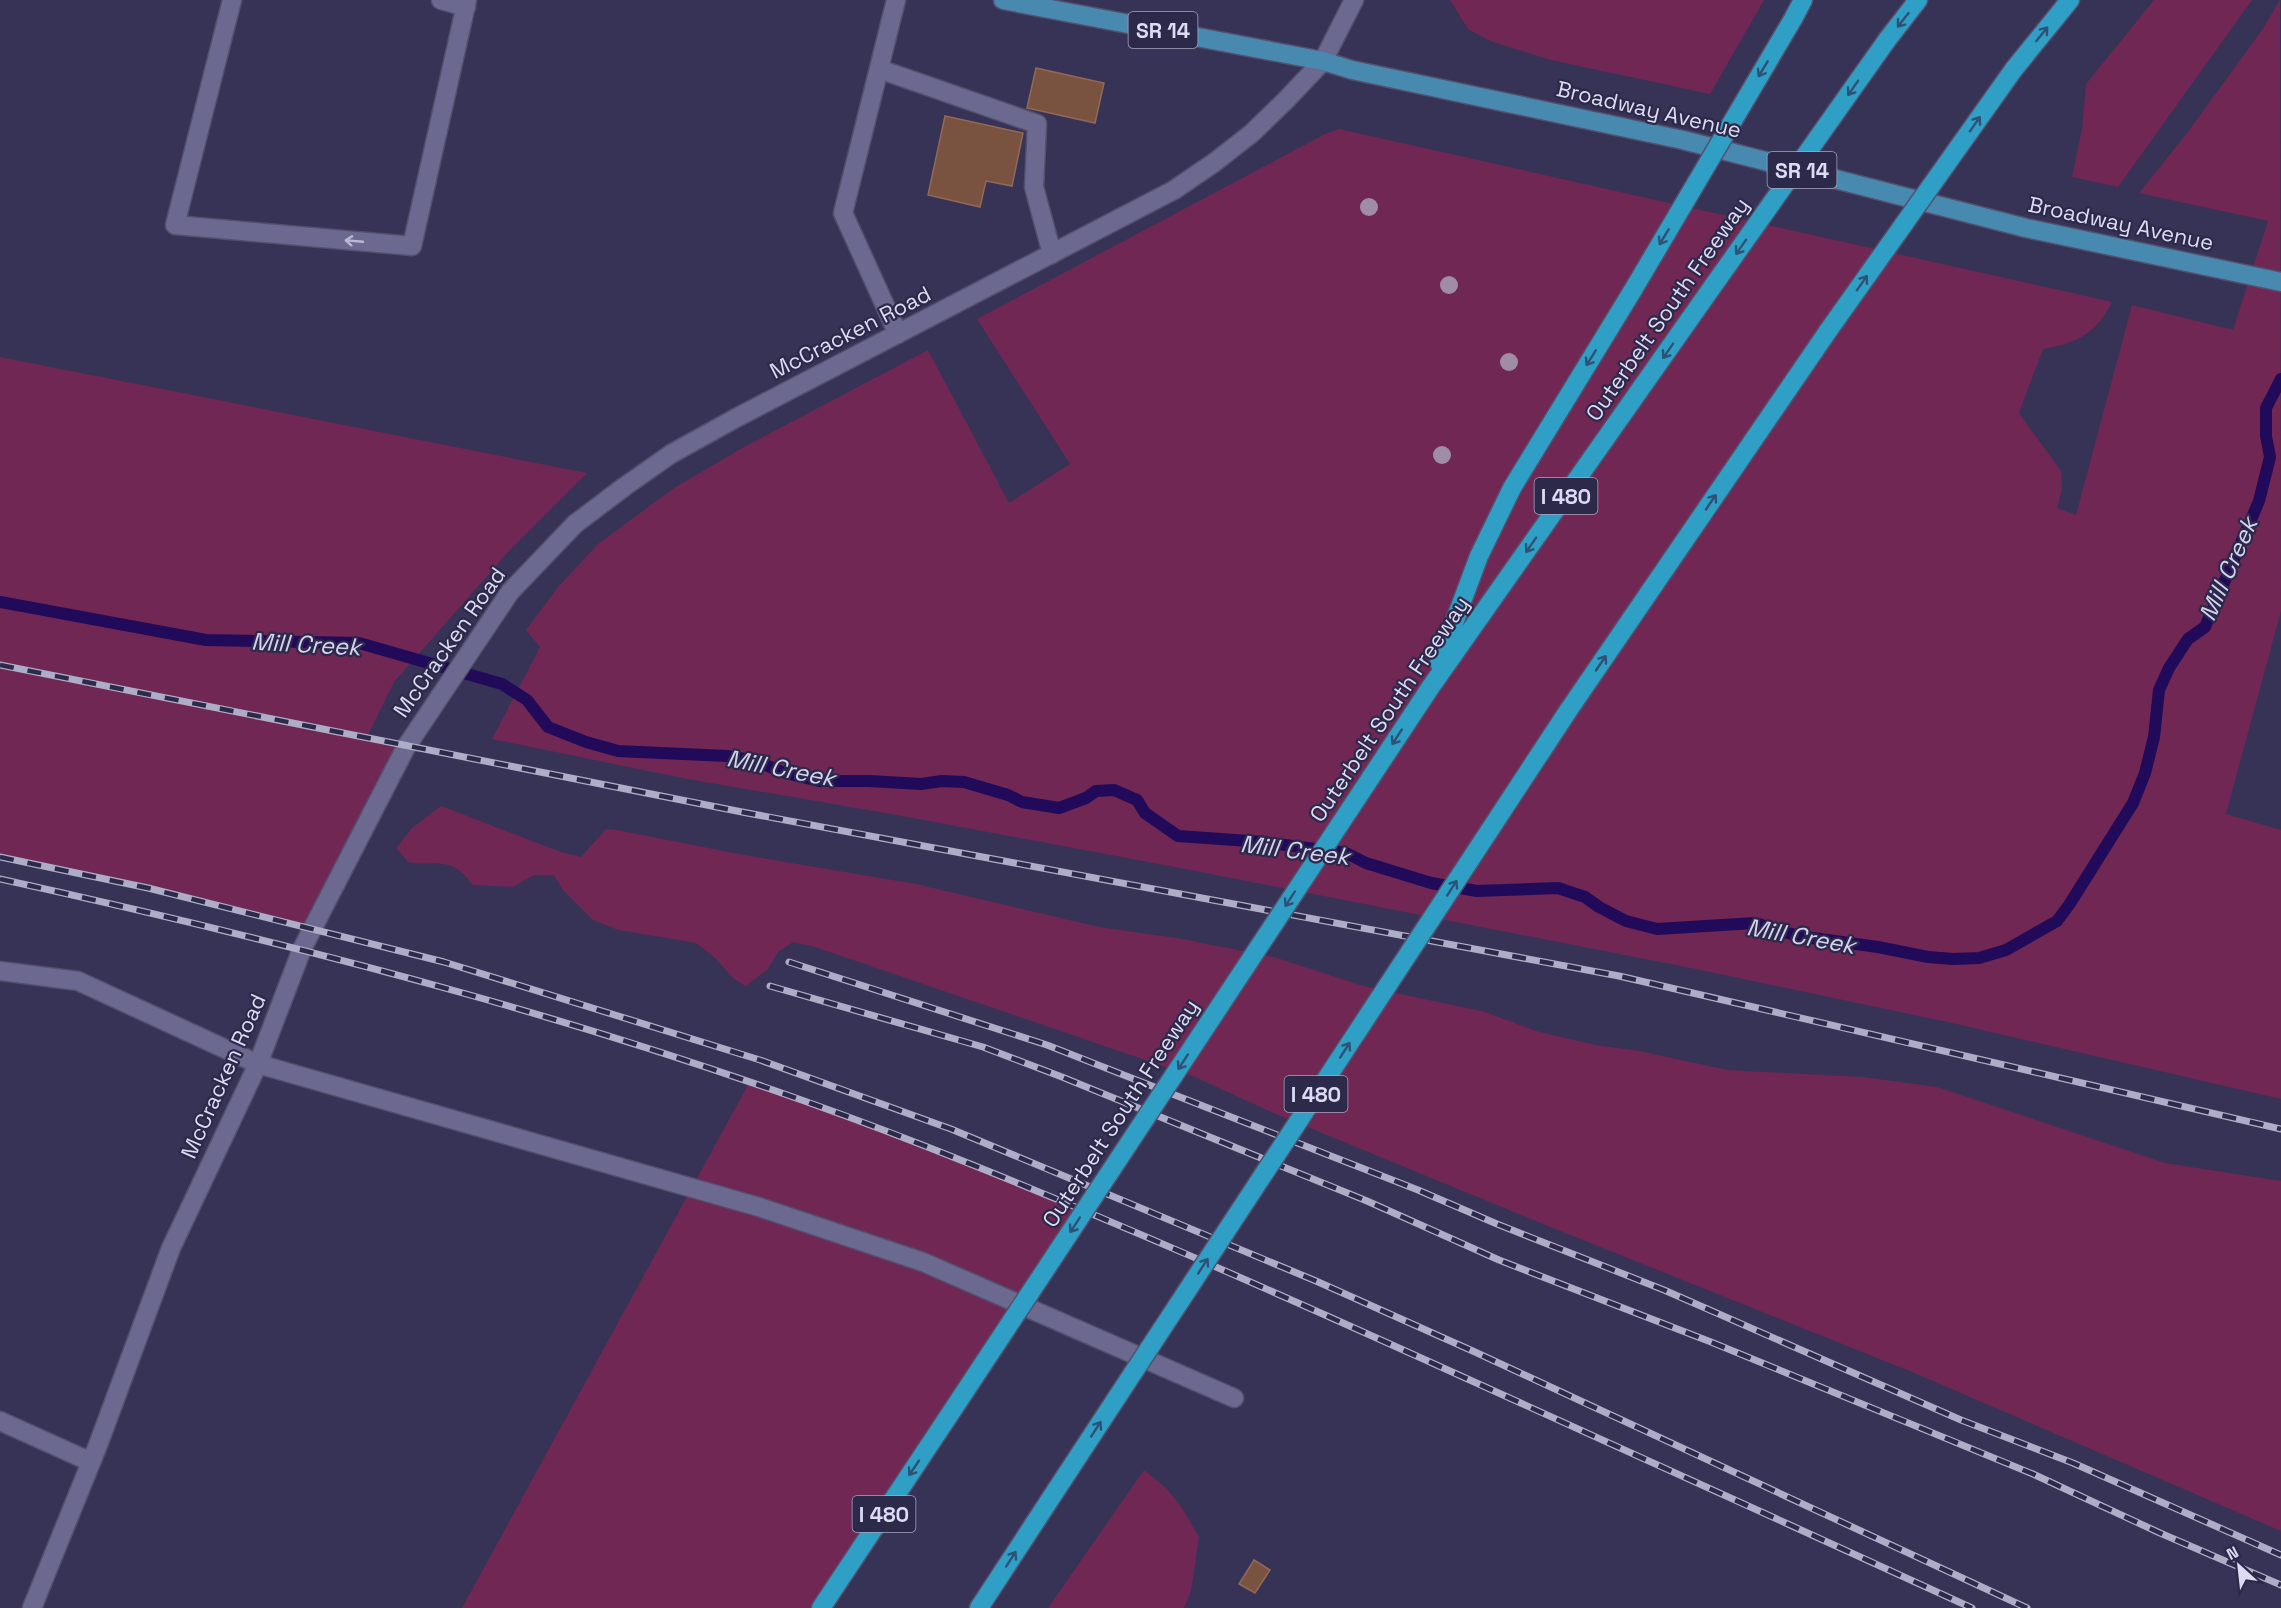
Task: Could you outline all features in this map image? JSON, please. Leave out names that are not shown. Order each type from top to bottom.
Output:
[{"type":"highway","points":[[1430,688],[1479,556],[1512,488],[1633,290],[1803,0]]},
{"type":"highway","name":"Outerbelt South Freeway","points":[[821,1608],[1430,688],[1887,40],[1918,0]]},
{"type":"highway","name":"I 480","points":[[979,1608],[1568,711],[1828,331],[2014,69],[2070,0]]},
{"type":"main road","name":"Broadway Avenue","points":[[1003,0],[1323,61],[1352,70],[1683,140],[2026,228],[2281,282]]},
{"type":"street","points":[[232,0],[175,225],[412,246],[466,3],[441,0]]},
{"type":"street","points":[[896,0],[843,213],[898,334]]},
{"type":"street","name":"McCracken Road","points":[[32,1608],[91,1462],[171,1248],[258,1064],[302,949],[406,747],[490,619],[536,562],[575,524],[671,454],[1174,189],[1215,162],[1252,133],[1323,61],[1353,0]]},
{"type":"street","points":[[879,69],[1037,124],[1034,187],[1052,254]]},
{"type":"street","points":[[0,970],[78,981],[258,1064],[759,1207],[923,1262],[1234,1398]]},
{"type":"street","points":[[0,1421],[91,1462]]},
{"type":"shaded area","points":[[1450,0],[1764,0],[1710,94],[1551,60],[1490,41],[1468,29]]},
{"type":"shaded area","points":[[2154,0],[2252,0],[2118,187],[2072,177],[2082,129],[2086,84]]},
{"type":"shaded area","points":[[2280,0],[2281,611],[2226,814],[2281,830],[2281,1099],[1952,1023],[1691,968],[1180,868],[897,815],[687,779],[492,739],[540,647],[526,630],[558,587],[598,544],[674,488],[744,447],[928,350],[1009,503],[1070,464],[977,319],[1325,134],[1339,129],[2112,302],[2099,322],[2084,335],[2066,344],[2043,349],[2019,413],[2061,471],[2062,490],[2057,508],[2076,515],[2132,305],[2233,330],[2268,221],[2139,193],[2187,133],[2262,30]]},
{"type":"shaded area","points":[[0,357],[587,473],[510,550],[394,682],[366,739],[406,747],[312,928],[148,888],[0,857]]},
{"type":"shaded area","points":[[441,806],[561,852],[581,857],[606,829],[617,830],[739,854],[916,884],[1099,927],[1177,938],[1277,958],[1363,986],[1485,1012],[1536,1031],[1595,1045],[1639,1051],[1728,1070],[1863,1077],[1937,1087],[2165,1163],[2281,1181],[2281,1531],[1912,1372],[1543,1224],[1271,1112],[1195,1077],[815,947],[793,942],[778,952],[768,969],[746,986],[734,979],[715,958],[696,943],[618,930],[593,920],[562,889],[554,875],[534,875],[513,887],[473,885],[458,869],[451,866],[408,862],[396,848],[412,828]]},
{"type":"shaded area","points":[[749,1083],[923,1146],[1088,1214],[821,1608],[462,1608]]},
{"type":"shaded area","points":[[1144,1470],[1167,1489],[1182,1508],[1199,1537],[1191,1591],[1184,1608],[1048,1608]]},
{"type":"building","points":[[1036,68],[1104,83],[1095,123],[1027,108]]},
{"type":"building","points":[[945,116],[1023,133],[1012,186],[986,181],[980,207],[928,195]]},
{"type":"building","points":[[1254,1560],[1270,1570],[1255,1593],[1239,1584]]},
{"type":"waterway","name":"Mill Creek","points":[[0,602],[206,640],[359,643],[502,684],[527,700],[548,727],[586,742],[618,751],[727,756],[756,761],[782,772],[819,781],[921,784],[942,781],[964,782],[1008,795],[1022,802],[1059,808],[1086,798],[1096,791],[1114,790],[1137,800],[1145,813],[1178,836],[1263,842],[1346,853],[1366,863],[1431,883],[1477,891],[1558,888],[1585,897],[1626,921],[1657,929],[1755,923],[1798,936],[1878,947],[1928,957],[1979,958],[2006,950],[2057,921],[2133,803],[2145,773],[2154,737],[2159,690],[2169,668],[2188,639],[2205,627],[2259,501],[2270,457],[2266,436],[2266,408],[2281,379]]},
{"type":"railway","points":[[0,665],[742,812],[1619,976],[2281,1129]]},
{"type":"railway","points":[[0,857],[148,888],[444,962],[760,1060],[951,1129],[1316,1281],[1475,1352],[2027,1608]]},
{"type":"railway","points":[[0,879],[235,933],[468,994],[584,1028],[812,1104],[993,1173],[1194,1258],[1395,1346],[1972,1608]]},
{"type":"railway","points":[[789,962],[1047,1045],[1418,1190],[1664,1290],[1961,1420],[2073,1463],[2281,1555]]},
{"type":"railway","points":[[770,986],[983,1047],[1062,1077],[1367,1201],[1499,1260],[1711,1342],[2033,1474],[2160,1533],[2281,1585]]}]
